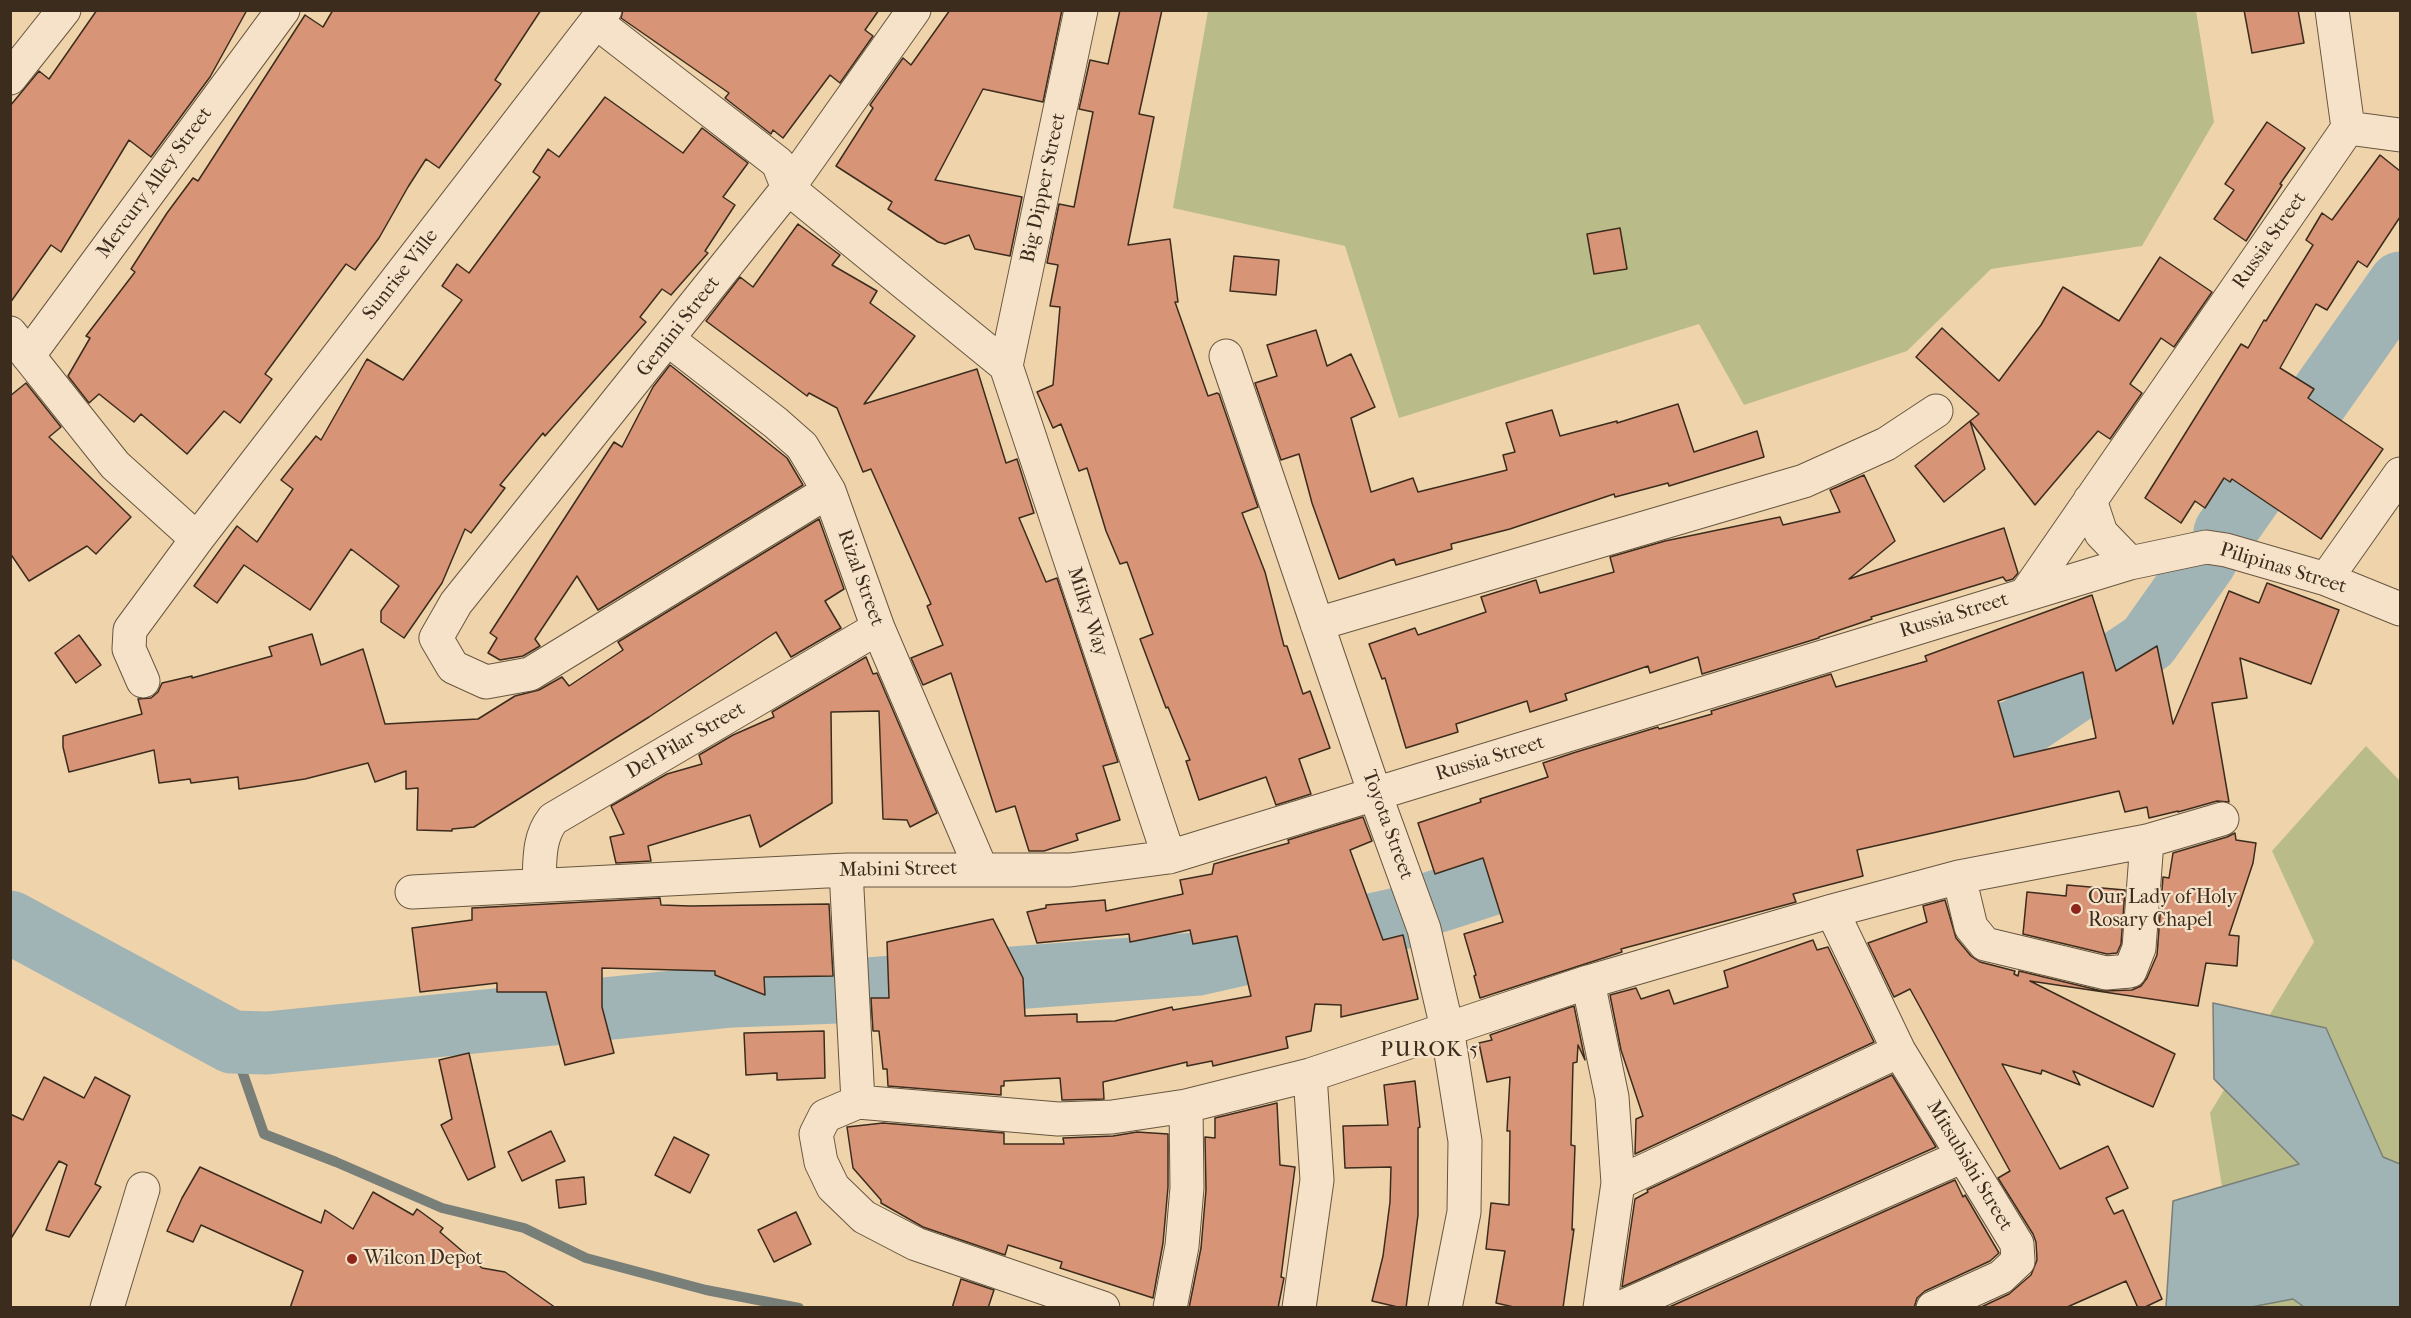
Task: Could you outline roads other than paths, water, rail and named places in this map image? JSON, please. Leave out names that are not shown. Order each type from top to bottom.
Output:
[{"type":"street","points":[[10,78],[64,10]]},
{"type":"street","name":"Mercury Alley Street","points":[[19,344],[283,10]]},
{"type":"street","name":"Gemini Street","points":[[828,491],[530,674],[486,682],[453,667],[436,638],[456,603],[669,340],[788,188],[914,10]]},
{"type":"street","name":"Big Dipper Street","points":[[1006,366],[1081,10]]},
{"type":"street","points":[[2332,10],[2348,128],[2400,135]]},
{"type":"street","points":[[601,16],[778,163],[788,188],[1006,366]]},
{"type":"street","name":"Sunrise Ville","points":[[143,681],[129,649],[130,630],[196,540],[601,16]]},
{"type":"street","name":"Russia Street","points":[[1375,794],[2025,595],[2348,128]]},
{"type":"street","name":"Rizal Street","points":[[669,340],[802,446],[828,491],[878,628],[981,869]]},
{"type":"street","points":[[19,344],[115,465],[196,540]]},
{"type":"street","name":"Toyota Street","points":[[1226,356],[1375,794],[1424,928],[1447,1028],[1465,1141],[1464,1212],[1445,1308]]},
{"type":"street","name":"Milky Way","points":[[1006,366],[1169,857]]},
{"type":"street","points":[[1317,624],[1804,481],[1886,444],[1936,411]]},
{"type":"street","points":[[2326,579],[2400,474]]},
{"type":"street","points":[[2090,500],[2101,533],[2130,563]]},
{"type":"street","name":"Pilipinas Street","points":[[2025,595],[2130,563],[2206,547],[2226,550],[2326,579],[2400,609]]},
{"type":"street","name":"Del Pilar Street","points":[[539,885],[541,843],[545,830],[554,819],[878,628]]},
{"type":"street","name":"Mabini Street","points":[[412,891],[846,870],[1070,870],[1169,857],[1375,794]]},
{"type":"street","points":[[1103,1308],[916,1244],[864,1216],[833,1187],[821,1162],[816,1134],[825,1116],[858,1102],[1058,1119],[1112,1117],[1186,1106],[1310,1075],[1588,982],[1833,911],[1959,877],[2147,841],[2222,819]]},
{"type":"street","points":[[1959,877],[1971,927],[1985,944],[2106,973],[2130,971],[2139,948],[2147,841]]},
{"type":"street","points":[[846,870],[858,1102]]},
{"type":"street","name":"Mitsubishi Street","points":[[1833,911],[1899,1051],[2017,1244],[2018,1261],[2001,1276],[1934,1308]]},
{"type":"street","points":[[1588,982],[1612,1097],[1618,1183],[1600,1308]]},
{"type":"street","points":[[1618,1183],[1899,1051]]},
{"type":"street","points":[[1299,1308],[1317,1180],[1310,1075]]},
{"type":"street","points":[[1170,1308],[1182,1246],[1187,1188],[1186,1106]]},
{"type":"street","points":[[1620,1308],[1963,1156]]},
{"type":"street","points":[[107,1308],[143,1189]]},
{"type":"waterway","points":[[2225,532],[2400,283]]},
{"type":"waterway","points":[[1923,755],[2016,731],[2148,642],[2206,560]]},
{"type":"waterway","points":[[1432,903],[1575,857]]},
{"type":"waterway","points":[[868,989],[1198,964],[1398,919]]},
{"type":"waterway","points":[[10,922],[232,1042],[267,1043],[732,996],[838,992]]},
{"type":"waterway","points":[[232,1042],[264,1134],[442,1208],[524,1228],[586,1258],[706,1290],[799,1308]]},
{"type":"place","name":"Our Lady of Holy Rosary Chapel","points":[[2076,909]]},
{"type":"place","name":"Wilcon Depot","points":[[352,1259]]},
{"type":"district","name":"PUROK 5","points":[[1430,1051]]}]
